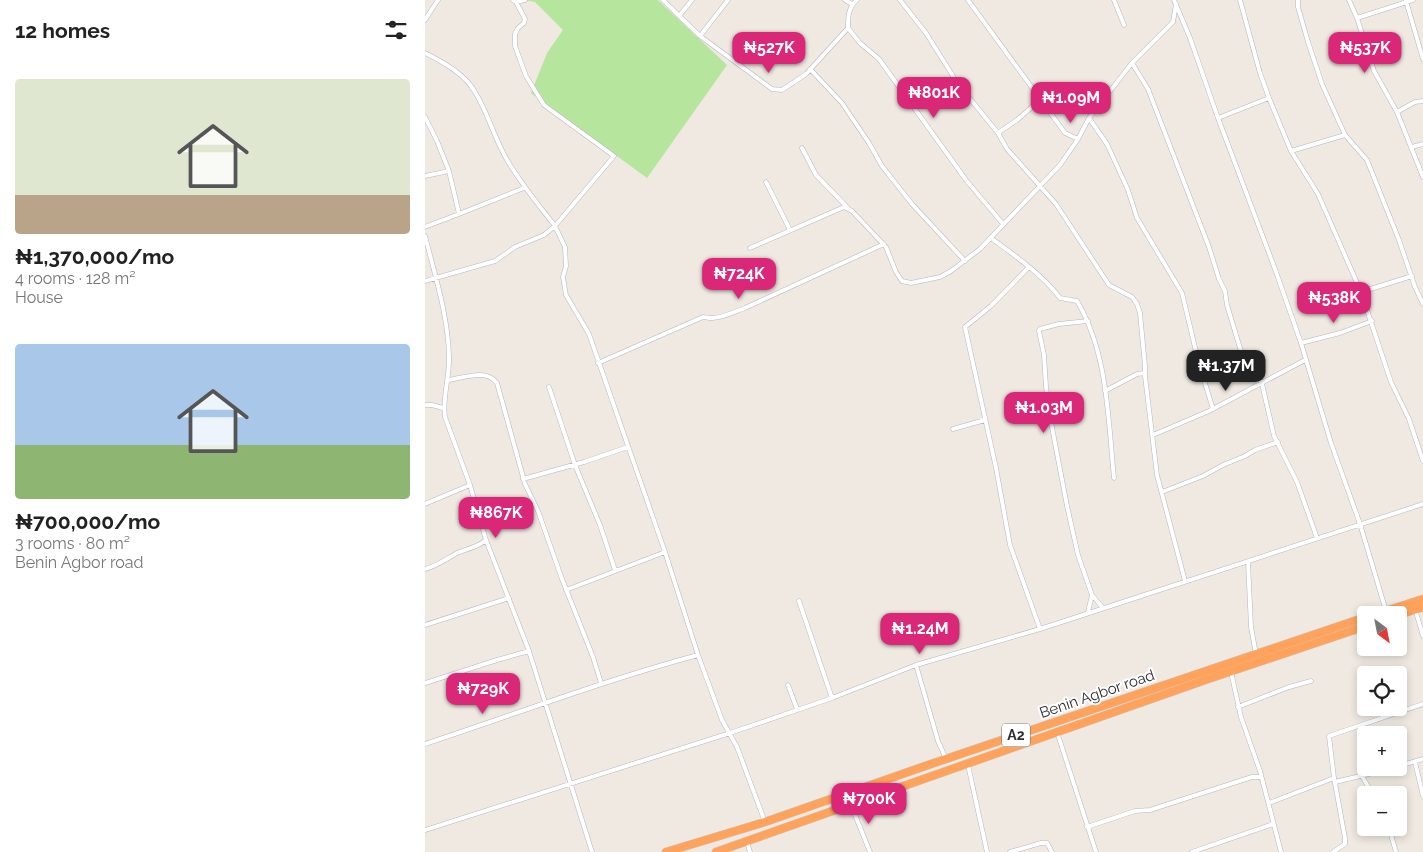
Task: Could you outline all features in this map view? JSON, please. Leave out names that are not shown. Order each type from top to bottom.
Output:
[{"type":"highway","points":[[1401,606],[1423,599]]},
{"type":"highway","points":[[1407,612],[1423,607]]},
{"type":"highway","name":"Benin Agbor road","points":[[717,852],[967,765],[1229,668],[1256,655],[1357,620]]},
{"type":"highway","name":"Benin Agbor road","points":[[666,852],[765,822],[946,759],[1357,629]]},
{"type":"street","points":[[425,20],[438,0]]},
{"type":"street","points":[[425,281],[495,261],[515,247],[544,235],[555,226],[614,156],[547,107],[526,76],[515,46],[515,34],[525,19],[515,1],[525,0]]},
{"type":"street","points":[[663,0],[700,36],[772,89],[783,90],[810,69],[848,28]]},
{"type":"street","points":[[679,16],[691,0]]},
{"type":"street","points":[[700,36],[728,0]]},
{"type":"street","points":[[845,0],[852,4]]},
{"type":"street","points":[[857,0],[852,4],[848,13],[848,28],[860,43],[879,59],[966,180],[1003,224]]},
{"type":"street","points":[[900,0],[926,33],[958,84],[998,132],[1007,148],[1057,204],[1109,285],[1132,297],[1137,304],[1141,313],[1145,373],[1157,475],[1185,581]]},
{"type":"street","points":[[968,0],[1065,133],[1078,139]]},
{"type":"street","points":[[1114,0],[1124,25]]},
{"type":"street","points":[[1240,0],[1260,73],[1269,98],[1291,151],[1318,194],[1361,292],[1391,382],[1409,419],[1423,462]]},
{"type":"street","points":[[1297,0],[1318,74],[1345,135],[1367,160],[1423,304]]},
{"type":"street","points":[[1349,0],[1357,18],[1374,71],[1397,112],[1423,176]]},
{"type":"street","points":[[1357,18],[1413,0]]},
{"type":"street","points":[[1406,1],[1423,59]]},
{"type":"street","points":[[1175,2],[1184,21],[1301,343],[1385,606]]},
{"type":"street","points":[[802,148],[816,175],[884,244],[895,272],[900,279],[905,283],[940,277],[965,261],[991,238],[1060,165],[1078,139],[1089,118],[1132,63],[1173,22],[1175,2]]},
{"type":"street","points":[[1173,22],[1184,21]]},
{"type":"street","points":[[425,53],[440,60],[462,76],[472,88],[499,145],[524,188],[555,226],[565,247],[566,266],[563,276],[566,294],[589,334],[627,448],[665,552],[697,655],[765,822]]},
{"type":"street","points":[[1132,63],[1148,88],[1225,291],[1227,305],[1245,362],[1248,368],[1256,372],[1262,384],[1274,436],[1297,482],[1317,538]]},
{"type":"street","points":[[810,69],[842,103],[882,166],[912,204],[965,261]]},
{"type":"street","points":[[1218,118],[1269,98]]},
{"type":"street","points":[[998,132],[1017,120],[1041,99]]},
{"type":"street","points":[[1397,112],[1415,102],[1423,101]]},
{"type":"street","points":[[1089,118],[1099,129],[1107,144],[1137,218],[1182,293],[1199,364],[1213,409]]},
{"type":"street","points":[[426,120],[449,171],[459,214]]},
{"type":"street","points":[[1291,151],[1345,135]]},
{"type":"street","points":[[1412,147],[1423,144]]},
{"type":"street","points":[[425,176],[449,171]]},
{"type":"street","points":[[766,182],[790,230]]},
{"type":"street","points":[[425,227],[524,188]]},
{"type":"street","points":[[750,248],[840,208],[848,208]]},
{"type":"street","points":[[425,236],[443,305],[449,354],[448,380],[443,408],[447,424],[470,485],[486,540],[547,702],[569,784],[592,852]]},
{"type":"street","points":[[991,238],[1049,285],[1060,298],[1077,301],[1088,321],[1096,344],[1108,406],[1114,478]]},
{"type":"street","points":[[598,363],[703,317],[722,316],[745,308],[884,244]]},
{"type":"street","points":[[1028,268],[991,306],[965,327],[1010,545],[1040,629]]},
{"type":"street","points":[[1361,292],[1411,276]]},
{"type":"street","points":[[1088,321],[1059,324],[1040,329],[1039,331],[1044,355],[1051,422],[1078,555],[1092,595],[1103,608]]},
{"type":"street","points":[[1301,343],[1340,333],[1372,321]]},
{"type":"street","points":[[1153,436],[1213,409],[1305,360]]},
{"type":"street","points":[[1105,391],[1137,374],[1145,373]]},
{"type":"street","points":[[448,380],[482,374],[491,376],[497,383],[523,479],[593,657],[601,683]]},
{"type":"street","points":[[549,387],[575,465],[615,570]]},
{"type":"street","points":[[425,405],[443,408]]},
{"type":"street","points":[[953,429],[985,420]]},
{"type":"street","points":[[1162,492],[1203,476],[1255,450],[1278,442]]},
{"type":"street","points":[[523,479],[627,448]]},
{"type":"street","points":[[425,504],[470,485]]},
{"type":"street","points":[[425,830],[730,734],[916,666],[1040,629],[1423,504]]},
{"type":"street","points":[[425,569],[435,566],[455,554],[477,546],[486,540]]},
{"type":"street","points":[[566,590],[665,552]]},
{"type":"street","points":[[1248,562],[1251,622],[1256,655]]},
{"type":"street","points":[[1089,612],[1092,595]]},
{"type":"street","points":[[425,625],[509,598]]},
{"type":"street","points":[[799,601],[832,698]]},
{"type":"street","points":[[1415,610],[1423,636]]},
{"type":"street","points":[[425,683],[529,651]]},
{"type":"street","points":[[425,744],[601,683],[697,655]]},
{"type":"street","points":[[916,666],[938,741],[946,759]]},
{"type":"street","points":[[1229,668],[1238,707],[1260,771],[1281,852]]},
{"type":"street","points":[[1238,707],[1289,687],[1311,681]]},
{"type":"street","points":[[788,685],[797,709]]},
{"type":"street","points":[[1333,852],[1345,842],[1328,740],[1330,735],[1423,704]]},
{"type":"street","points":[[1057,732],[1096,852]]},
{"type":"street","points":[[1407,764],[1423,759]]},
{"type":"street","points":[[1415,762],[1423,796]]},
{"type":"street","points":[[967,765],[987,852]]},
{"type":"street","points":[[1269,803],[1334,780],[1362,776],[1368,786]]},
{"type":"street","points":[[1087,827],[1135,811],[1150,810],[1252,777],[1261,777]]},
{"type":"street","points":[[851,805],[870,852]]},
{"type":"street","points":[[1192,852],[1273,824]]},
{"type":"street","points":[[1391,836],[1396,852]]},
{"type":"street","points":[[747,842],[751,852]]},
{"type":"street","points":[[1010,852],[1047,843],[1052,852]]},
{"type":"green space","points":[[524,0],[658,0],[727,65],[647,178],[531,93],[547,53],[563,30],[535,2]]}]
